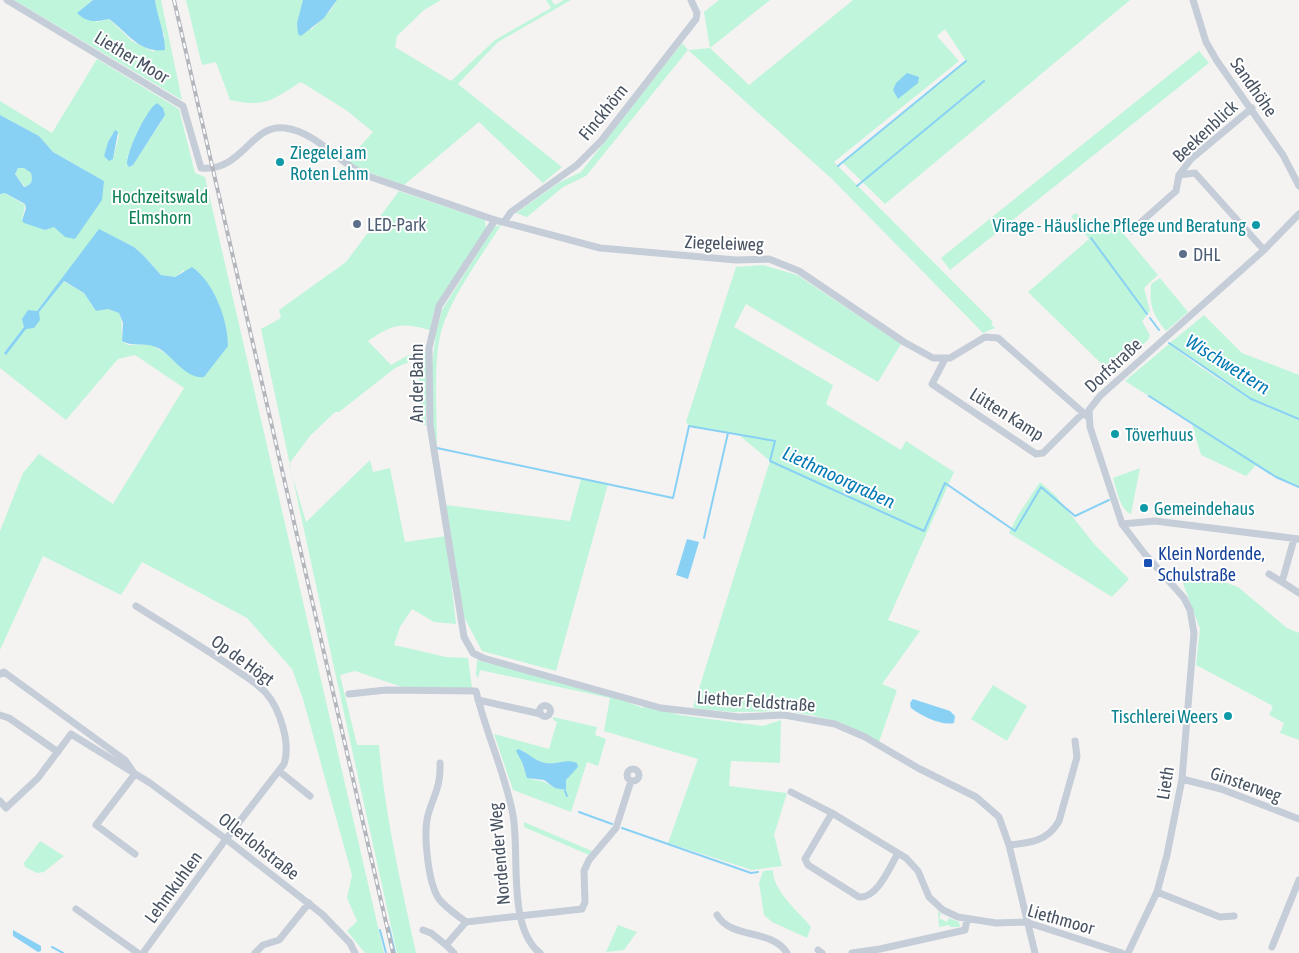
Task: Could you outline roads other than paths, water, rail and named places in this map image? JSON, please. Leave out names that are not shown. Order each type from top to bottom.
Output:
[{"type":"street","name":"Liether Moor","points":[[7,0],[183,106],[199,165],[204,169]]},
{"type":"street","name":"Finckhörn","points":[[504,222],[511,212],[577,165],[601,141],[696,19],[697,13],[691,0]]},
{"type":"street","name":"Sandhöhe","points":[[1193,0],[1210,48],[1252,108],[1299,186]]},
{"type":"street","name":"Beekenblick","points":[[1131,231],[1176,191],[1179,175],[1192,159],[1252,108]]},
{"type":"street","name":"Ziegeleiweg","points":[[204,169],[232,161],[267,130],[284,128],[310,138],[348,166],[365,175],[495,220],[600,248],[726,260],[769,259],[799,271],[923,354],[933,358],[945,358]]},
{"type":"street","name":"Beekenblick","points":[[1179,175],[1195,173],[1264,250]]},
{"type":"street","name":"Dorfstraße","points":[[1190,610],[1174,585],[1144,553],[1122,524],[1085,415],[1100,396],[1264,250],[1299,214]]},
{"type":"street","name":"An der Bahn","points":[[473,653],[464,637],[430,425],[429,348],[440,306],[495,220]]},
{"type":"street","points":[[945,358],[960,353],[985,337],[998,338],[1085,415]]},
{"type":"street","name":"Lütten Kamp","points":[[945,358],[932,384],[1036,454],[1043,453],[1085,415]]},
{"type":"street","points":[[1122,524],[1155,520],[1297,539],[1282,582]]},
{"type":"street","points":[[1269,574],[1299,593]]},
{"type":"street","name":"Op de Högt","points":[[136,606],[223,661],[264,691],[273,702],[284,735],[287,756],[279,771],[226,839]]},
{"type":"street","name":"Lieth","points":[[1128,953],[1157,892],[1182,779],[1194,633],[1190,610]]},
{"type":"street","name":"Liether Feldstraße","points":[[473,653],[483,658],[661,708],[738,717],[784,715],[835,724],[865,737],[918,768],[983,801],[1003,823],[1035,953]]},
{"type":"street","name":"Ollerlohstraße","points":[[2,673],[125,760],[135,774]]},
{"type":"street","name":"Nordender Weg","points":[[349,694],[386,690],[476,691],[487,733],[505,778],[513,815],[520,916],[529,942],[540,953]]},
{"type":"street","points":[[478,700],[541,714]]},
{"type":"street","points":[[0,715],[9,718],[58,752],[38,778],[6,808],[0,801]]},
{"type":"street","name":"Ollerlohstraße","points":[[58,752],[70,734],[135,774],[226,839],[309,903],[350,943],[355,953]]},
{"type":"street","points":[[1009,845],[1031,842],[1046,837],[1054,831],[1059,821],[1077,757],[1075,742]]},
{"type":"street","points":[[440,763],[439,789],[428,813],[425,828],[427,854],[438,897],[466,922]]},
{"type":"street","points":[[279,771],[310,796]]},
{"type":"street","points":[[135,774],[96,826],[135,854]]},
{"type":"street","name":"Ginsterweg","points":[[1182,779],[1221,789],[1299,819]]},
{"type":"street","points":[[446,945],[466,922],[582,909],[585,902],[584,871],[589,860],[608,840],[616,828],[631,781]]},
{"type":"street","name":"Liethmoor","points":[[790,792],[832,813],[914,864],[925,890],[934,903],[943,910],[967,920],[996,924],[1026,922],[1122,953]]},
{"type":"street","points":[[832,813],[805,859],[808,865],[859,897],[865,898],[873,894],[898,853]]},
{"type":"street","name":"Lehmkuhlen","points":[[143,953],[226,839]]},
{"type":"street","points":[[1272,947],[1299,880]]},
{"type":"street","points":[[1157,892],[1220,917],[1234,916]]},
{"type":"street","points":[[255,953],[263,945],[279,940],[309,903]]},
{"type":"street","points":[[76,909],[138,953]]},
{"type":"street","points":[[718,915],[728,926],[775,941],[787,953]]},
{"type":"street","points":[[852,953],[880,949],[965,930],[967,920]]},
{"type":"street","points":[[423,930],[431,932],[454,953]]},
{"type":"water","points":[[93,0],[155,0],[164,37],[165,50],[148,49],[134,41],[109,19],[92,21],[84,19],[77,13]]},
{"type":"water","points":[[303,0],[337,0],[324,18],[301,36],[298,34],[297,23]]},
{"type":"water","points":[[907,73],[919,77],[918,83],[898,99],[893,90],[896,83]]},
{"type":"water","points":[[157,103],[163,108],[165,115],[133,165],[129,167],[127,164],[128,158],[134,141],[143,122]]},
{"type":"water","points":[[0,115],[39,136],[53,152],[104,181],[102,200],[75,239],[65,237],[54,227],[45,230],[24,223],[22,221],[26,208],[25,204],[5,193],[0,194]],"holes":[[[18,168],[24,168],[31,173],[32,178],[30,184],[24,187],[15,174]]]},
{"type":"water","points":[[115,130],[118,132],[113,159],[109,161],[104,156],[108,142]]},
{"type":"water","points":[[99,229],[134,247],[161,275],[175,277],[192,267],[207,282],[222,314],[228,346],[204,377],[192,375],[160,349],[122,341],[123,323],[119,313],[108,309],[96,311],[84,293],[64,281],[39,312],[40,320],[34,328],[26,329],[6,355],[4,353],[24,327],[22,319],[28,310],[37,311]]},
{"type":"water","points":[[687,539],[699,542],[688,579],[676,575]]},
{"type":"water","points":[[913,699],[950,711],[955,716],[954,723],[938,722],[921,714],[911,708],[910,703]]},
{"type":"water","points":[[518,749],[546,763],[569,761],[577,763],[578,767],[566,780],[566,790],[555,788],[544,780],[527,778],[516,751]]},
{"type":"water","points":[[13,930],[41,946],[41,951],[38,952],[13,936]]},
{"type":"waterway","points":[[838,166],[966,61]]},
{"type":"waterway","points":[[857,186],[984,81]]},
{"type":"waterway","name":"Wischwettern","points":[[1091,238],[1147,314]]},
{"type":"waterway","name":"Wischwettern","points":[[1150,318],[1159,330]]},
{"type":"waterway","name":"Wischwettern","points":[[1169,343],[1251,399],[1299,419]]},
{"type":"waterway","name":"Liethmoorgraben","points":[[1149,396],[1276,477],[1299,487]]},
{"type":"waterway","name":"Liethmoorgraben","points":[[437,448],[673,498],[689,426],[775,441],[770,461],[924,531],[945,483],[1015,531],[1041,487],[1075,516],[1109,500]]},
{"type":"waterway","points":[[704,538],[728,433]]},
{"type":"waterway","points":[[565,791],[567,796]]},
{"type":"waterway","points":[[579,812],[612,824]]},
{"type":"waterway","points":[[622,828],[751,873],[758,872]]},
{"type":"waterway","points":[[389,927],[395,953]]},
{"type":"waterway","points":[[380,930],[386,953]]},
{"type":"waterway","points":[[52,947],[63,953]]},
{"type":"railway","points":[[174,0],[393,953]]},
{"type":"place","name":"Ziegelei am Roten Lehm","points":[[280,162]]},
{"type":"place","name":"LED-Park","points":[[357,224]]},
{"type":"place","name":"Virage - Häusliche Pflege und Beratung","points":[[1256,225]]},
{"type":"place","name":"DHL","points":[[1183,254]]},
{"type":"place","name":"Töverhuus","points":[[1115,434]]},
{"type":"place","name":"Gemeindehaus","points":[[1144,508]]},
{"type":"place","name":"Klein Nordende, Schulstraße","points":[[1148,563]]},
{"type":"place","name":"Tischlerei Weers","points":[[1228,716]]},
{"type":"park label","name":"Hochzeitswald Elmshorn","points":[[160,206]]}]
